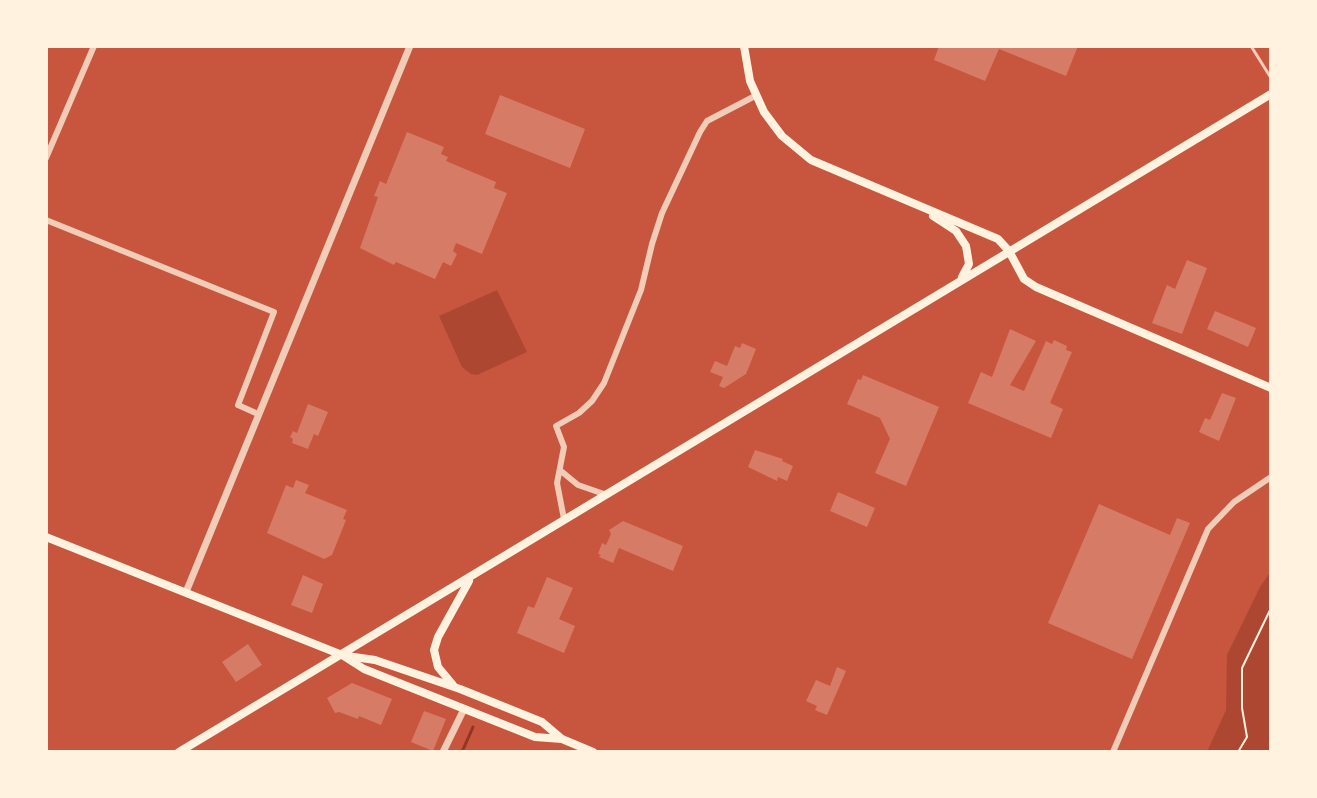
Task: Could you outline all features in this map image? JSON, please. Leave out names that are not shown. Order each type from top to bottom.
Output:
[{"type":"main road","points":[[744,46],[755,96],[773,126],[806,156],[845,176],[993,237],[1009,251],[1021,275],[1036,287],[1271,388]]},
{"type":"main road","points":[[179,752],[1271,94]]},
{"type":"main road","points":[[916,205],[956,231],[966,246],[969,264],[959,281]]},
{"type":"main road","points":[[46,537],[342,655],[364,669],[535,737],[562,739]]},
{"type":"main road","points":[[460,689],[444,676],[435,661],[434,650],[470,579]]},
{"type":"main road","points":[[342,655],[375,660],[460,689],[542,722],[562,739],[593,752]]},
{"type":"main road","points":[[464,709],[495,703]]},
{"type":"street","points":[[46,158],[94,46]]},
{"type":"street","points":[[186,592],[410,46]]},
{"type":"street","points":[[564,519],[557,483],[564,447],[556,426],[579,413],[604,383],[641,290],[662,213],[693,144],[707,121],[755,96]]},
{"type":"street","points":[[46,220],[274,312],[238,405],[258,414]]},
{"type":"street","points":[[561,471],[578,485],[604,494]]},
{"type":"street","points":[[1113,752],[1208,529],[1234,502],[1271,477]]},
{"type":"street","points":[[443,752],[464,709]]},
{"type":"lane","points":[[1251,46],[1271,78]]},
{"type":"path","points":[[1238,752],[1247,737],[1242,708],[1242,668],[1271,608]]},
{"type":"shaded area","points":[[497,290],[527,352],[477,375],[471,374],[462,367],[439,316]]},
{"type":"shaded area","points":[[1271,571],[1271,752],[1207,752],[1226,710],[1227,655]]},
{"type":"building","points":[[939,46],[1078,46],[1066,76],[999,49],[985,81],[934,60]]},
{"type":"building","points":[[500,95],[585,129],[570,168],[485,134]]},
{"type":"building","points":[[407,132],[444,147],[441,154],[448,157],[446,161],[496,182],[494,188],[507,193],[482,254],[456,243],[453,251],[457,254],[451,266],[443,262],[435,279],[396,262],[394,265],[360,248],[378,197],[374,196],[380,181],[386,184]]},
{"type":"building","points":[[1187,260],[1207,268],[1182,334],[1152,323],[1167,285],[1175,289]]},
{"type":"building","points":[[1215,311],[1256,328],[1248,347],[1207,329]]},
{"type":"building","points":[[1010,329],[1036,341],[1010,385],[1024,391],[1046,341],[1052,344],[1054,340],[1072,352],[1050,403],[1063,409],[1051,438],[968,403],[981,372],[992,377]]},
{"type":"building","points":[[742,343],[756,349],[746,374],[724,388],[719,386],[723,377],[710,372],[715,361],[727,366],[735,346],[740,348]]},
{"type":"building","points":[[863,375],[939,407],[906,486],[875,473],[890,439],[880,418],[847,404],[858,379],[861,380]]},
{"type":"building","points":[[1222,393],[1236,398],[1219,441],[1199,432],[1205,418],[1210,420]]},
{"type":"building","points":[[308,404],[328,412],[318,436],[314,434],[308,449],[292,443],[290,437],[293,431],[297,433]]},
{"type":"building","points":[[755,450],[783,459],[793,466],[787,481],[778,477],[777,481],[748,467]]},
{"type":"building","points":[[296,480],[309,485],[305,493],[347,510],[332,555],[324,559],[267,533],[286,485],[293,488]]},
{"type":"building","points":[[838,492],[875,508],[867,527],[830,511]]},
{"type":"building","points":[[1099,504],[1170,535],[1177,518],[1190,523],[1132,659],[1048,623]]},
{"type":"building","points":[[623,521],[683,546],[673,571],[619,548],[613,563],[599,557],[602,543],[606,545],[611,534],[609,530]]},
{"type":"building","points":[[303,575],[323,584],[312,613],[291,605]]},
{"type":"building","points":[[547,577],[573,588],[559,619],[575,626],[564,653],[517,633],[528,606],[534,608]]},
{"type":"building","points":[[248,644],[262,665],[236,682],[222,662]]},
{"type":"building","points":[[837,667],[846,671],[827,715],[815,710],[817,706],[806,701],[816,680],[830,686]]},
{"type":"building","points":[[352,683],[392,699],[381,725],[359,716],[358,719],[335,713],[327,698]]},
{"type":"building","points":[[424,711],[446,719],[433,751],[411,742]]},
{"type":"waterway","points":[[1271,670],[1271,700]]},
{"type":"waterway","points":[[462,752],[473,727]]}]
